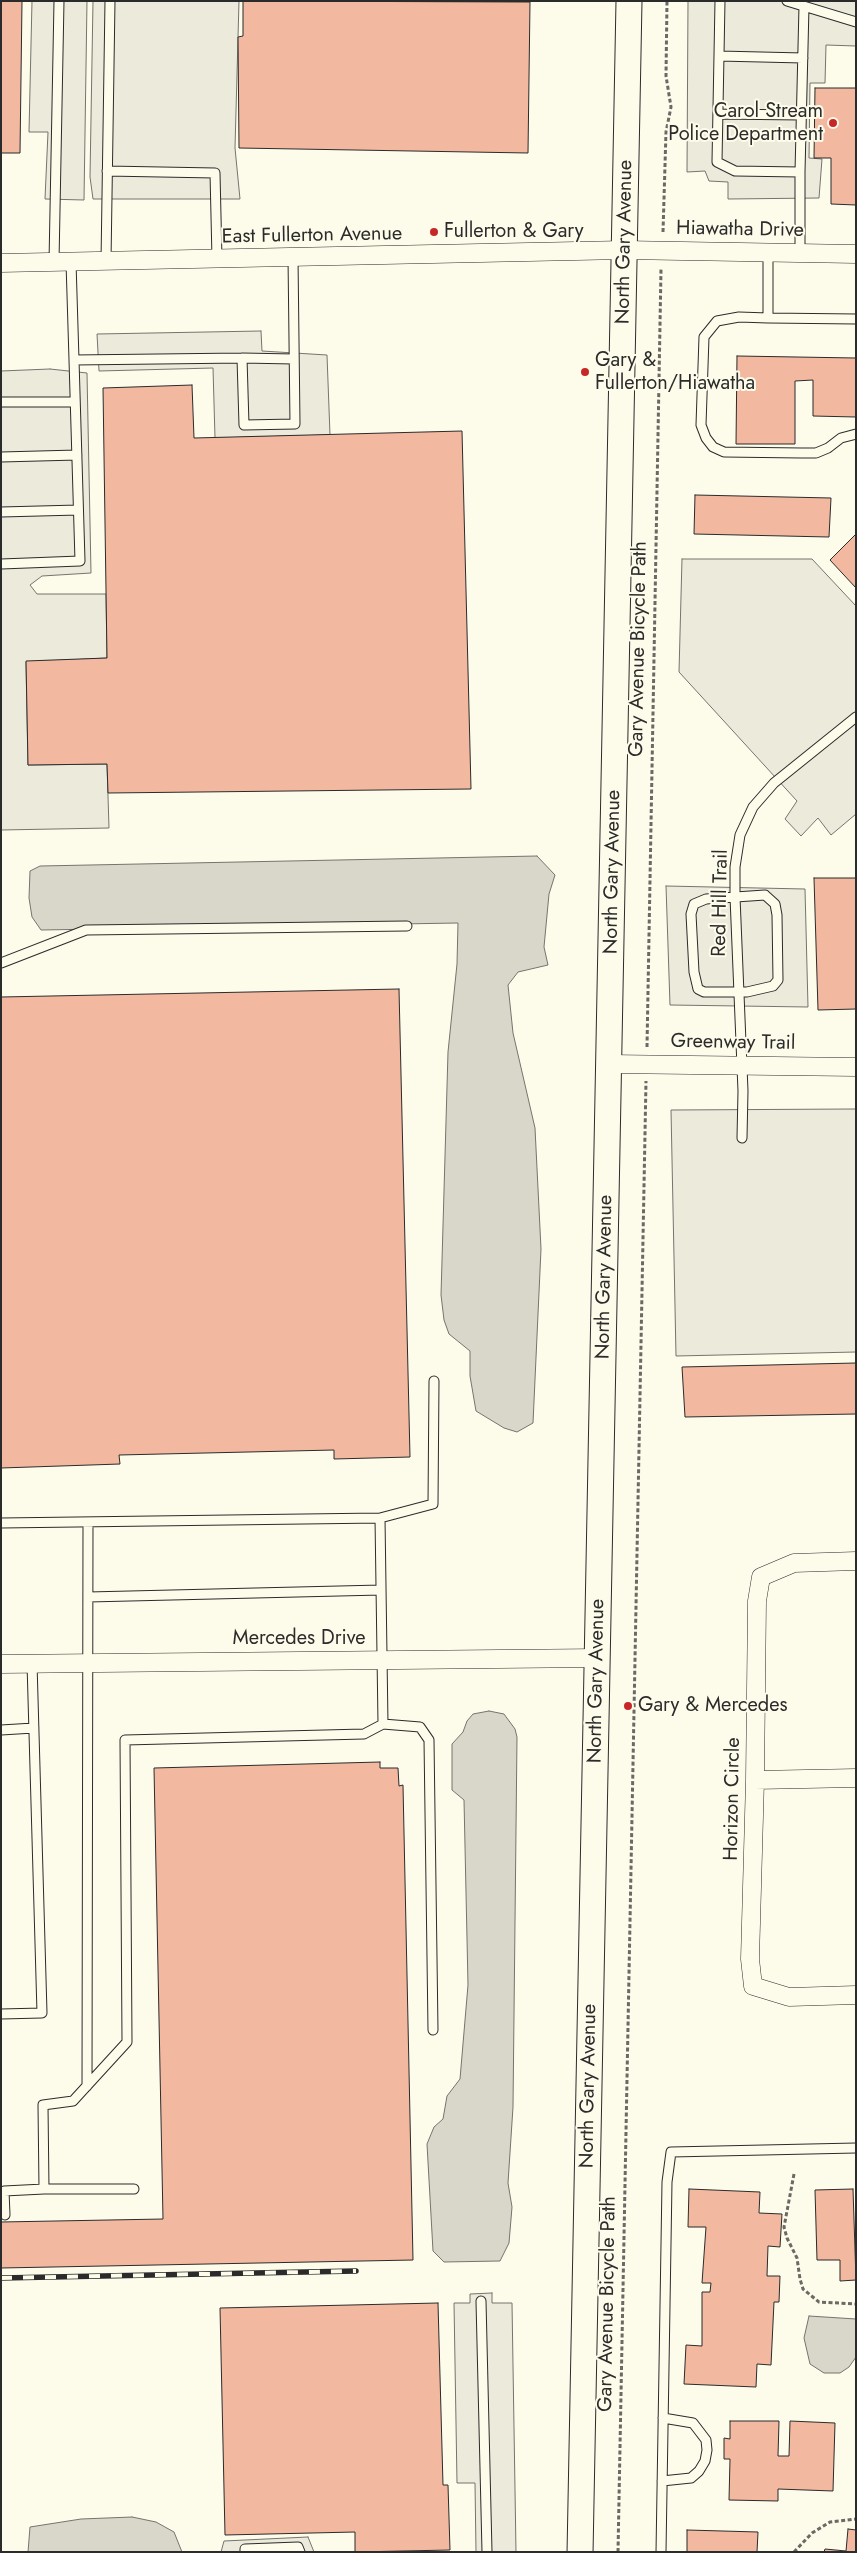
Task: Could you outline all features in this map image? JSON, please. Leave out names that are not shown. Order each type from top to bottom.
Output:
[{"type":"street","name":"North Gary Avenue","points":[[580,2552],[629,1]]},
{"type":"street","name":"East Fullerton Avenue","points":[[1,263],[624,250]]},
{"type":"street","name":"Hiawatha Drive","points":[[624,250],[856,254]]},
{"type":"street","name":"Greenway Trail","points":[[609,1064],[856,1066]]},
{"type":"street","name":"Horizon Circle","points":[[856,1562],[794,1563],[761,1577],[757,1601],[750,1959],[752,1986],[789,1996],[856,1995]]},
{"type":"street","name":"Mercedes Drive","points":[[1,1664],[598,1658]]},
{"type":"street","points":[[755,1780],[856,1778]]},
{"type":"lane","points":[[1,564],[80,561],[74,360],[63,262],[59,1]]},
{"type":"lane","points":[[106,261],[110,1]]},
{"type":"lane","points":[[720,1],[717,162],[734,171],[800,172]]},
{"type":"lane","points":[[787,1],[856,22]]},
{"type":"lane","points":[[800,253],[804,6]]},
{"type":"lane","points":[[719,56],[803,58]]},
{"type":"lane","points":[[718,114],[801,115]]},
{"type":"lane","points":[[108,171],[215,173],[216,259]]},
{"type":"lane","points":[[768,252],[768,318]]},
{"type":"lane","points":[[242,358],[244,425],[295,424],[292,257]]},
{"type":"lane","points":[[856,319],[739,317],[717,321],[704,337],[701,425],[706,438],[713,447],[724,452],[816,453],[828,448],[841,438],[856,434]]},
{"type":"lane","points":[[74,360],[294,359]]},
{"type":"lane","points":[[1,402],[75,402]]},
{"type":"lane","points":[[1,456],[77,455]]},
{"type":"lane","points":[[1,512],[78,510]]},
{"type":"lane","name":"Red Hill Trail","points":[[742,1138],[742,1065],[735,897],[735,867],[740,836],[753,807],[774,783],[856,717]]},
{"type":"lane","points":[[765,895],[775,904],[777,915],[778,980],[773,986],[739,992],[704,992],[698,989],[694,972],[691,908],[699,901],[765,895]]},
{"type":"lane","points":[[1,963],[86,930],[408,926]]},
{"type":"lane","points":[[1,1523],[380,1518],[433,1504],[434,1381]]},
{"type":"lane","points":[[380,1518],[383,1724]]},
{"type":"lane","points":[[87,2086],[88,1522]]},
{"type":"lane","points":[[88,1597],[381,1590]]},
{"type":"lane","points":[[1,2014],[42,2014],[32,1663]]},
{"type":"lane","points":[[44,2189],[44,2105],[73,2101],[127,2042],[125,1740],[364,1734],[383,1724],[420,1727],[429,1740],[433,2030]]},
{"type":"lane","points":[[1,1730],[34,1728]]},
{"type":"lane","points":[[661,2552],[667,2182],[671,2152],[856,2148]]},
{"type":"lane","points":[[5,2215],[4,2190],[134,2189]]},
{"type":"lane","points":[[481,2301],[487,2552]]},
{"type":"lane","points":[[662,2481],[691,2478],[705,2462],[707,2450],[706,2440],[694,2423],[663,2418]]},
{"type":"lane","points":[[244,2552],[245,2549],[298,2547],[300,2552]]},
{"type":"path","points":[[663,224],[666,132],[670,107],[666,76],[667,1]]},
{"type":"path","name":"Gary Avenue Bicycle Path","points":[[647,1040],[661,288]]},
{"type":"path","name":"Gary Avenue Bicycle Path","points":[[618,2552],[646,1098]]},
{"type":"path","points":[[794,2174],[784,2227],[797,2258],[803,2289],[819,2302],[856,2304]]},
{"type":"path","points":[[794,2552],[812,2533],[830,2522],[856,2519]]},
{"type":"shaded area","points":[[32,1],[87,1],[84,200],[45,199],[48,132],[29,132]]},
{"type":"shaded area","points":[[93,1],[239,1],[235,148],[240,199],[93,199],[90,177]]},
{"type":"shaded area","points":[[688,1],[856,1],[856,46],[826,45],[825,83],[810,83],[809,158],[822,159],[819,198],[728,199],[728,182],[709,181],[705,171],[687,172]]},
{"type":"shaded area","points":[[261,331],[262,351],[327,355],[330,435],[215,438],[213,368],[99,371],[97,334]]},
{"type":"shaded area","points":[[50,369],[87,373],[91,573],[42,576],[30,585],[37,594],[106,594],[107,658],[26,662],[28,765],[107,764],[109,828],[1,830],[1,371]]},
{"type":"shaded area","points":[[682,559],[812,559],[856,606],[856,814],[831,835],[818,818],[801,836],[785,819],[797,801],[679,672]]},
{"type":"shaded area","points":[[537,856],[555,875],[549,894],[544,947],[548,965],[518,972],[508,985],[513,1033],[535,1128],[541,1249],[533,1423],[517,1432],[504,1428],[476,1411],[470,1376],[470,1351],[449,1334],[444,1320],[441,1295],[448,1052],[457,964],[458,923],[41,930],[32,917],[29,898],[30,871],[40,866]]},
{"type":"shaded area","points":[[666,886],[805,889],[808,1007],[670,1005]]},
{"type":"shaded area","points":[[856,1109],[856,1352],[676,1356],[671,1110]]},
{"type":"shaded area","points":[[489,1711],[504,1714],[515,1729],[517,1737],[513,2107],[508,2183],[512,2207],[509,2243],[500,2261],[444,2262],[433,2251],[427,2144],[434,2127],[443,2119],[447,2096],[460,2079],[468,1985],[464,1800],[452,1790],[452,1744],[463,1732],[467,1721],[473,1714]]},
{"type":"shaded area","points":[[492,2293],[492,2303],[512,2303],[516,2552],[476,2552],[475,2483],[457,2483],[454,2303],[470,2303],[470,2294]]},
{"type":"shaded area","points":[[809,2316],[856,2319],[856,2357],[849,2367],[840,2373],[824,2373],[810,2364],[804,2338]]},
{"type":"shaded area","points":[[132,2517],[156,2522],[174,2532],[182,2552],[28,2552],[30,2527],[81,2519]]},
{"type":"shaded area","points":[[308,2537],[314,2552],[221,2552],[224,2541]]},
{"type":"building","points":[[1,1],[22,1],[20,153],[1,153]]},
{"type":"building","points":[[243,1],[530,2],[528,153],[239,148],[238,37],[243,36]]},
{"type":"building","points":[[815,88],[856,88],[856,205],[831,204],[831,158],[814,158]]},
{"type":"building","points":[[737,356],[856,358],[856,417],[813,416],[813,380],[795,381],[795,444],[736,444]]},
{"type":"building","points":[[192,385],[194,438],[462,431],[471,789],[108,793],[107,764],[28,765],[26,661],[107,658],[103,388]]},
{"type":"building","points":[[695,495],[831,498],[829,537],[694,534]]},
{"type":"building","points":[[856,534],[856,588],[830,560]]},
{"type":"building","points":[[814,878],[856,878],[856,1009],[818,1010]]},
{"type":"building","points":[[399,989],[410,1457],[334,1459],[334,1450],[119,1455],[120,1464],[1,1468],[1,997]]},
{"type":"building","points":[[856,1363],[856,1414],[685,1417],[682,1367]]},
{"type":"building","points":[[380,1762],[380,1768],[398,1768],[399,1786],[403,1785],[413,2260],[1,2268],[1,2222],[163,2219],[154,1768]]},
{"type":"building","points":[[689,2189],[760,2192],[759,2213],[782,2214],[780,2247],[768,2246],[767,2276],[780,2276],[779,2302],[774,2302],[771,2365],[757,2364],[756,2387],[684,2384],[686,2345],[702,2346],[702,2292],[710,2292],[711,2283],[702,2283],[706,2227],[688,2227]]},
{"type":"building","points":[[853,2189],[856,2280],[840,2281],[840,2260],[817,2260],[815,2190]]},
{"type":"building","points":[[438,2303],[443,2485],[448,2485],[450,2550],[355,2552],[355,2532],[225,2535],[220,2308]]},
{"type":"building","points":[[730,2421],[779,2421],[778,2456],[789,2456],[790,2421],[835,2423],[833,2491],[778,2489],[778,2501],[729,2500],[730,2459],[724,2459],[724,2438],[730,2439]]},
{"type":"building","points":[[848,2529],[856,2530],[856,2552],[824,2552],[825,2549],[846,2551]]},
{"type":"building","points":[[687,2530],[758,2532],[757,2552],[687,2552]]},
{"type":"railway","points":[[1,2278],[356,2271]]},
{"type":"place","name":"Carol Stream Police Department","points":[[833,123]]},
{"type":"place","name":"Fullerton & Gary","points":[[434,232]]},
{"type":"place","name":"Gary & Fullerton/Hiawatha","points":[[585,372]]},
{"type":"place","name":"Gary & Mercedes","points":[[628,1706]]}]
